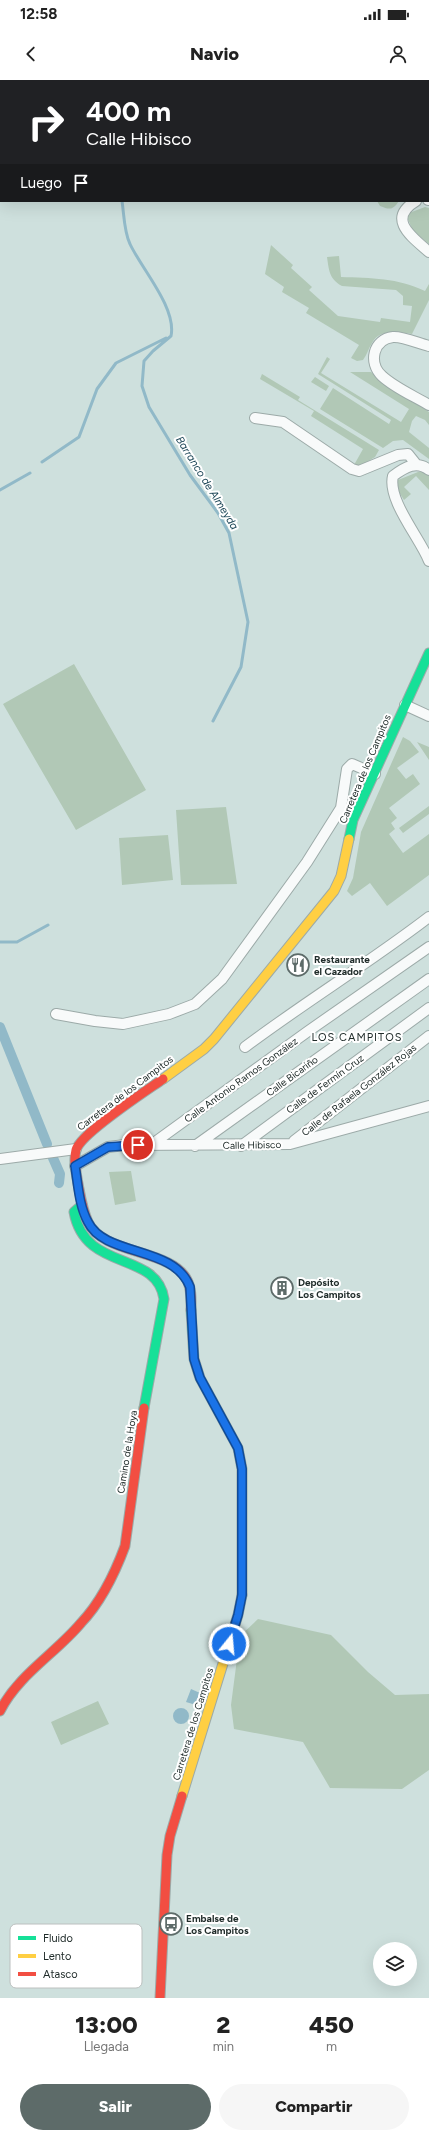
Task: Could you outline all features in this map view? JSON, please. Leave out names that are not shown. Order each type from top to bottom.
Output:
[{"type":"main road","name":"Carretera de los Campitos","points":[[160,1998],[167,1855],[170,1836],[238,1615],[242,1595],[242,1469],[238,1448],[200,1378],[194,1359],[191,1337],[192,1294],[187,1279],[175,1266],[104,1239],[88,1223],[82,1205],[75,1166],[76,1149],[86,1135],[204,1049],[214,1039],[329,897],[341,876],[353,820],[429,653]]},
{"type":"main road","name":"Camino de la Hoya","points":[[0,1711],[38,1663],[80,1624],[94,1607],[117,1568],[125,1546],[148,1380],[164,1299],[163,1289],[152,1275],[99,1251],[83,1239],[75,1223],[74,1212],[82,1205]]},
{"type":"street","points":[[414,202],[408,206],[403,215],[403,222],[406,232],[429,252]]},
{"type":"street","points":[[429,346],[394,337],[384,340],[376,346],[374,354],[374,364],[381,376],[429,405]]},
{"type":"street","points":[[255,418],[283,422],[352,469],[359,471],[398,455],[408,454],[416,464],[424,466],[429,470]]},
{"type":"street","points":[[416,464],[400,471],[393,476],[392,481],[394,492],[403,513],[424,548],[429,561]]},
{"type":"street","points":[[405,705],[429,716]]},
{"type":"street","points":[[56,1014],[123,1024],[169,1014],[195,1004],[222,979],[307,862],[341,808],[347,769],[352,764],[374,774]]},
{"type":"street","points":[[245,1047],[286,1016],[377,957],[429,917]]},
{"type":"street","name":"Calle Antonio Ramos González","points":[[151,1145],[307,1032],[429,947]]},
{"type":"street","name":"Calle Bicariño","points":[[194,1146],[429,979]]},
{"type":"street","name":"Calle de Fermín Cruz","points":[[241,1146],[429,1008]]},
{"type":"street","name":"Calle de Rafaela González Rojas","points":[[290,1144],[429,1036]]},
{"type":"street","name":"Calle Hibisco","points":[[75,1166],[108,1147],[125,1145],[241,1146],[290,1144],[429,1106]]},
{"type":"street","points":[[0,1159],[76,1149]]},
{"type":"green space","points":[[378,202],[398,202],[393,208],[389,209],[380,206]]},
{"type":"green space","points":[[425,207],[429,208],[429,244],[413,231],[407,217],[409,213]]},
{"type":"green space","points":[[271,245],[293,265],[291,268],[312,287],[309,290],[338,316],[380,322],[381,318],[410,322],[412,306],[403,305],[403,296],[396,290],[342,286],[332,277],[329,270],[327,257],[339,256],[341,277],[374,278],[394,281],[405,283],[425,291],[429,284],[429,300],[412,334],[401,332],[384,333],[375,338],[363,360],[357,361],[351,358],[359,345],[306,313],[309,308],[282,292],[284,287],[265,274]]},
{"type":"green space","points":[[327,357],[330,359],[321,373],[401,422],[409,409],[350,372],[371,372],[381,381],[429,412],[429,425],[425,420],[416,416],[412,421],[409,432],[429,448],[429,459],[403,440],[393,441],[383,448],[320,409],[333,388],[389,424],[391,420],[318,374]]},
{"type":"green space","points":[[262,374],[300,397],[298,400],[379,450],[375,457],[360,466],[354,465],[363,449],[311,416],[314,411],[260,379]]},
{"type":"green space","points":[[315,377],[329,386],[326,391],[311,382]]},
{"type":"green space","points":[[418,472],[424,472],[429,475],[429,490],[416,476],[404,487],[411,494],[404,500],[397,489],[398,480]]},
{"type":"green space","points":[[74,664],[146,790],[76,830],[3,704]]},
{"type":"green space","points":[[403,737],[410,741],[419,752],[397,768],[406,779],[413,774],[420,784],[389,808],[397,818],[391,823],[395,829],[389,834],[403,853],[429,834],[429,875],[387,906],[370,883],[352,896],[347,891],[353,878],[361,832]]},
{"type":"green space","points":[[417,742],[429,747],[429,760]]},
{"type":"green space","points":[[429,806],[429,814],[403,833],[399,828]]},
{"type":"green space","points":[[226,807],[237,884],[181,885],[176,810]]},
{"type":"green space","points":[[168,835],[173,880],[122,885],[119,838]]},
{"type":"green space","points":[[131,1171],[136,1201],[115,1205],[109,1172]]},
{"type":"green space","points":[[258,1619],[331,1635],[368,1672],[395,1695],[429,1694],[429,1770],[402,1789],[330,1788],[303,1742],[234,1729],[231,1705],[240,1636]]},
{"type":"green space","points":[[98,1701],[109,1724],[61,1745],[51,1722]]},
{"type":"water","points":[[191,1689],[200,1693],[196,1705],[186,1702]]},
{"type":"water","points":[[178,1708],[184,1708],[189,1713],[187,1722],[184,1724],[178,1724],[173,1719],[173,1713]]},
{"type":"waterway","points":[[122,202],[125,229],[128,239],[135,254],[164,301],[169,313],[171,336]]},
{"type":"waterway","name":"Barranco de Almeyda","points":[[171,336],[153,351],[144,361],[142,386],[149,407],[190,475],[218,513],[229,533],[248,622],[241,667],[213,721]]},
{"type":"waterway","points":[[42,462],[79,437],[97,389],[116,363],[166,338]]},
{"type":"waterway","points":[[0,490],[30,473]]},
{"type":"waterway","name":"Barranco de Almeyda","points":[[0,942],[17,942],[48,925]]},
{"type":"waterway","points":[[0,1027],[47,1144]]},
{"type":"waterway","points":[[53,1158],[60,1174],[59,1183]]},
{"type":"traffic: fast","points":[[349,839],[353,820],[429,653]]},
{"type":"traffic: fast","points":[[82,1205],[74,1212],[81,1231],[92,1244],[105,1253],[149,1273],[159,1284],[164,1299],[144,1408]]},
{"type":"traffic: fast","points":[[191,1310],[194,1359],[200,1378],[238,1448],[242,1469],[242,1595]]},
{"type":"traffic: slow","points":[[163,1079],[204,1049],[214,1039],[334,891],[341,876],[349,839]]},
{"type":"traffic: slow","points":[[182,1796],[238,1615],[242,1595]]},
{"type":"traffic: jam","points":[[163,1079],[89,1133],[76,1150],[76,1170],[85,1214],[88,1222],[96,1233],[108,1241],[167,1262],[179,1270],[187,1280],[190,1287],[191,1310]]},
{"type":"traffic: jam","points":[[0,1711],[8,1698],[27,1675],[71,1634],[88,1615],[101,1597],[112,1577],[125,1546],[144,1408]]},
{"type":"traffic: jam","points":[[160,1998],[167,1855],[170,1836],[182,1796]]},
{"type":"place","name":"Restaurante el Cazador","points":[[298,965]]},
{"type":"place","name":"Depósito Los Campitos","points":[[282,1288]]},
{"type":"place","name":"Embalse de Los Campitos","points":[[171,1924]]},
{"type":"district","name":"LOS CAMPITOS","points":[[357,1037]]},
{"type":"route","points":[[138,1145],[108,1147],[75,1166],[82,1205],[88,1223],[104,1239],[175,1266],[187,1279],[190,1287],[192,1294],[191,1337],[194,1359],[200,1378],[238,1448],[242,1469],[242,1595],[238,1615],[229,1644]]}]
